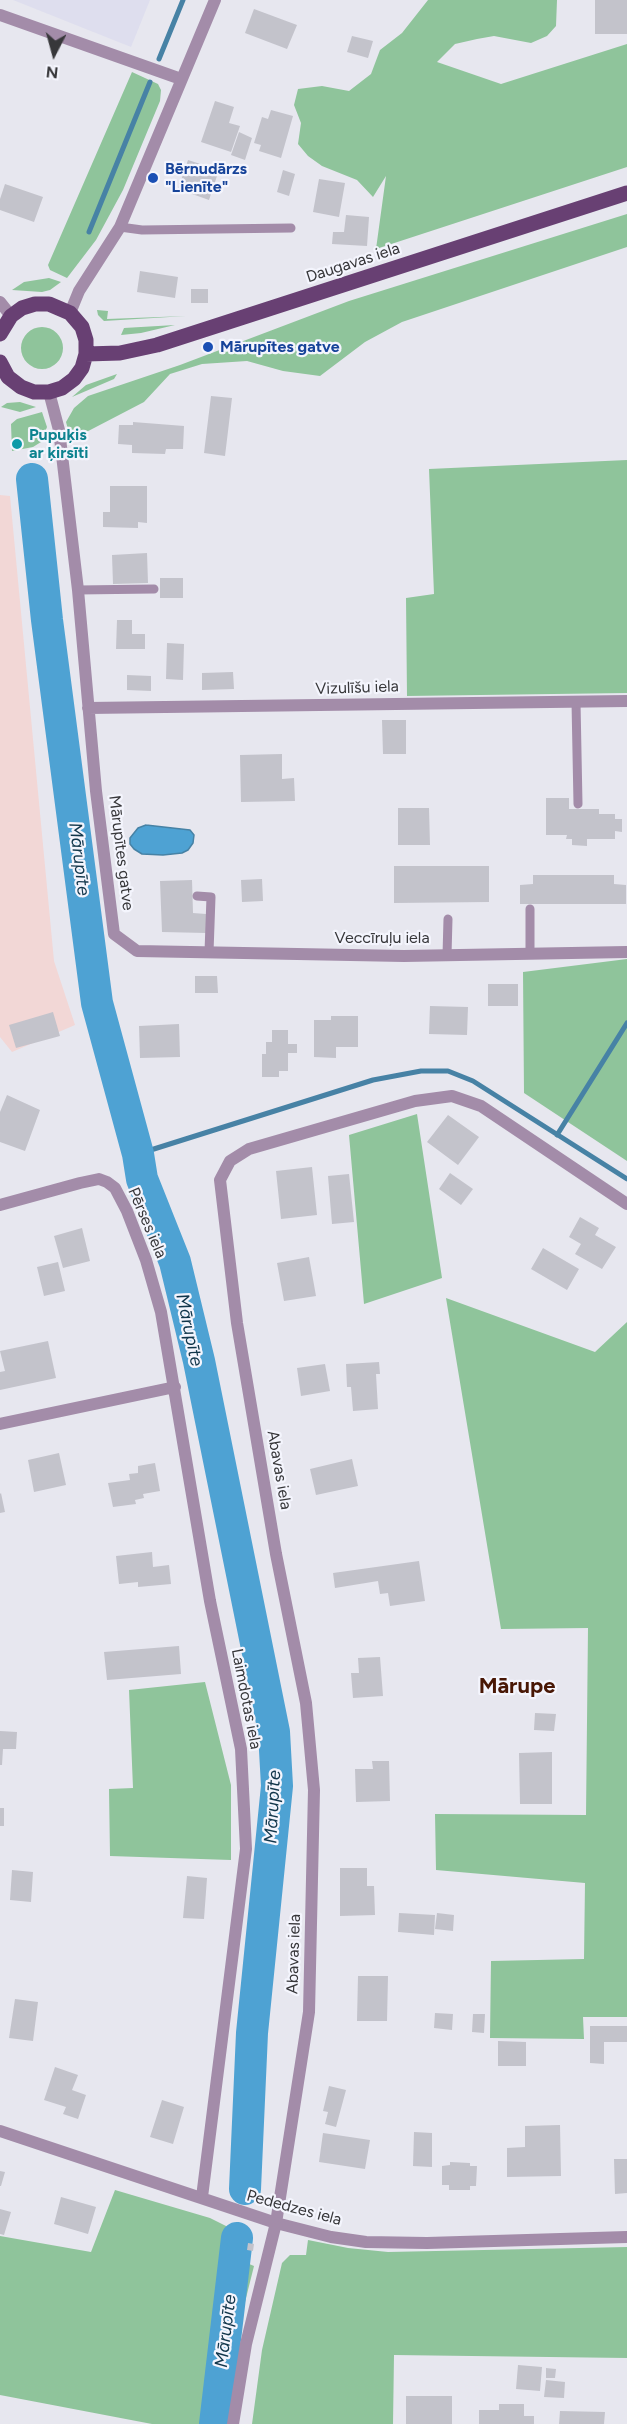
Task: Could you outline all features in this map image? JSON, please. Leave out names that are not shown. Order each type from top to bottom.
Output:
[{"type":"main road","name":"Daugavas iela","points":[[87,354],[120,353],[157,345],[627,193]]},
{"type":"main road","points":[[0,334],[11,316],[22,308],[49,303],[70,313],[82,327],[87,354],[82,368],[74,379],[62,388],[49,392],[34,392],[4,380],[0,362]]},
{"type":"street","points":[[70,313],[79,291],[120,227],[215,0]]},
{"type":"street","points":[[0,15],[181,79]]},
{"type":"street","points":[[0,302],[11,316]]},
{"type":"street","name":"Mārupītes gatve","points":[[49,392],[58,430],[78,590],[96,791],[114,934],[136,951]]},
{"type":"street","name":"Vizulīšu iela","points":[[88,708],[627,701]]},
{"type":"street","name":"Veccīruļu iela","points":[[136,951],[447,955],[627,952]]},
{"type":"street","name":"Abavas iela","points":[[233,2424],[246,2344],[276,2223],[309,2013],[314,1791],[306,1703],[276,1554],[237,1323],[220,1180],[230,1161],[249,1149],[415,1101],[452,1096],[480,1106],[627,1204]]},
{"type":"street","name":"Pērses iela","points":[[0,1205],[99,1179],[115,1188],[127,1211],[146,1260],[161,1312],[175,1388]]},
{"type":"street","points":[[0,1425],[175,1388]]},
{"type":"street","name":"Laimdotas iela","points":[[175,1388],[210,1601],[241,1749],[246,1849],[202,2197]]},
{"type":"street","name":"Pededzes iela","points":[[0,2132],[276,2223],[331,2237],[391,2243],[627,2237]]},
{"type":"lane","points":[[120,227],[142,230],[291,228]]},
{"type":"lane","points":[[78,590],[154,589]]},
{"type":"lane","points":[[576,702],[578,804]]},
{"type":"lane","points":[[197,896],[211,897],[209,952]]},
{"type":"lane","points":[[530,909],[530,953]]},
{"type":"lane","points":[[447,955],[448,919]]},
{"type":"shaded area","points":[[13,0],[150,0],[131,47]]},
{"type":"shaded area","points":[[0,495],[10,496],[54,961],[75,1025],[12,1052],[0,1037]]},
{"type":"green space","points":[[428,0],[557,0],[556,26],[547,36],[531,43],[494,36],[455,44],[437,62],[501,84],[627,44],[627,167],[376,249],[386,176],[373,197],[357,180],[322,166],[308,156],[298,144],[301,123],[294,105],[298,89],[322,86],[349,91],[371,74],[380,50],[402,33]]},
{"type":"green space","points":[[132,72],[158,84],[161,90],[160,101],[123,190],[96,240],[67,278],[50,270],[48,265]]},
{"type":"green space","points":[[627,214],[627,247],[402,322],[365,342],[320,376],[283,371],[247,361],[202,364],[170,374],[144,402],[71,440],[66,422],[74,408],[88,396],[180,365],[349,301]]},
{"type":"green space","points":[[49,278],[61,282],[50,290],[42,292],[12,290],[24,282]]},
{"type":"green space","points":[[97,310],[108,311],[107,319],[186,316],[104,321],[98,315]]},
{"type":"green space","points":[[175,325],[141,333],[121,335],[124,328]]},
{"type":"green space","points":[[42,327],[50,328],[57,333],[62,340],[62,356],[57,363],[50,368],[42,369],[34,368],[27,363],[22,356],[21,348],[22,340],[27,333],[34,328]]},
{"type":"green space","points":[[117,374],[114,379],[72,397],[86,385]]},
{"type":"green space","points":[[20,402],[36,407],[20,412],[1,407],[7,403]]},
{"type":"green space","points":[[42,412],[47,427],[41,442],[33,447],[12,451],[11,424],[17,419]]},
{"type":"green space","points":[[627,460],[627,693],[407,696],[406,598],[434,594],[429,469]]},
{"type":"green space","points":[[627,959],[627,1161],[524,1093],[523,972]]},
{"type":"green space","points":[[417,1114],[442,1278],[364,1304],[349,1135]]},
{"type":"green space","points":[[446,1298],[595,1352],[627,1322],[627,2017],[583,2017],[584,2039],[490,2038],[491,1961],[584,1959],[585,1883],[436,1870],[435,1814],[586,1815],[588,1628],[501,1629]]},
{"type":"green space","points":[[205,1682],[231,1785],[231,1860],[110,1856],[109,1789],[133,1788],[129,1690]]},
{"type":"green space","points":[[115,2190],[210,2218],[246,2236],[242,2261],[254,2266],[234,2346],[222,2424],[152,2424],[0,2395],[0,2236],[91,2252]]},
{"type":"green space","points":[[308,2240],[348,2248],[388,2252],[627,2247],[627,2358],[394,2355],[393,2424],[252,2424],[262,2350],[282,2263],[290,2255],[306,2255]]},
{"type":"water","points":[[146,825],[190,830],[194,835],[193,843],[188,850],[182,853],[142,854],[130,844],[130,838],[138,828]]},
{"type":"building","points":[[595,0],[627,0],[627,34],[595,34]]},
{"type":"building","points":[[254,9],[297,25],[287,49],[245,33]]},
{"type":"building","points":[[352,36],[373,41],[368,58],[347,52]]},
{"type":"building","points":[[215,101],[234,107],[229,123],[240,126],[231,152],[201,142]]},
{"type":"building","points":[[271,110],[293,116],[281,158],[259,151],[261,145],[254,143],[262,117],[268,119]]},
{"type":"building","points":[[239,132],[252,138],[245,160],[231,155]]},
{"type":"building","points":[[188,160],[219,170],[209,200],[178,189]]},
{"type":"building","points":[[283,170],[295,174],[289,196],[277,192]]},
{"type":"building","points":[[319,179],[345,183],[339,217],[313,212]]},
{"type":"building","points":[[5,184],[43,197],[34,222],[0,210],[0,199]]},
{"type":"building","points":[[346,215],[369,217],[367,246],[332,244],[333,232],[344,232]]},
{"type":"building","points":[[140,271],[178,277],[175,298],[137,292]]},
{"type":"building","points":[[191,289],[208,289],[208,303],[191,303]]},
{"type":"building","points":[[211,396],[232,398],[225,456],[204,453]]},
{"type":"building","points":[[133,422],[184,426],[183,449],[166,449],[165,454],[132,453],[132,445],[118,444],[119,425],[133,425]]},
{"type":"building","points":[[110,486],[147,486],[147,523],[138,522],[138,528],[103,527],[103,512],[110,512]]},
{"type":"building","points":[[147,553],[148,583],[113,584],[112,555]]},
{"type":"building","points":[[160,578],[183,578],[183,598],[160,598]]},
{"type":"building","points":[[117,620],[132,620],[132,634],[145,634],[145,649],[116,649]]},
{"type":"building","points":[[167,643],[184,644],[183,680],[166,679]]},
{"type":"building","points":[[233,672],[234,689],[202,690],[202,673]]},
{"type":"building","points":[[127,675],[151,676],[151,691],[127,690]]},
{"type":"building","points":[[382,720],[406,720],[406,754],[383,754]]},
{"type":"building","points":[[282,754],[282,779],[294,778],[295,801],[241,802],[240,755]]},
{"type":"building","points":[[546,798],[569,798],[569,809],[599,809],[599,814],[615,814],[615,819],[622,819],[622,832],[615,831],[615,839],[587,839],[587,846],[572,845],[572,839],[566,839],[567,835],[546,835]]},
{"type":"building","points":[[398,808],[429,808],[430,845],[398,845]]},
{"type":"building","points":[[394,866],[489,866],[489,902],[394,903]]},
{"type":"building","points":[[533,875],[614,875],[614,884],[626,885],[626,904],[520,904],[520,885],[533,884]]},
{"type":"building","points":[[262,879],[263,901],[242,902],[241,880]]},
{"type":"building","points":[[192,880],[193,913],[206,914],[206,933],[162,932],[160,881]]},
{"type":"building","points":[[195,976],[217,976],[218,993],[195,993]]},
{"type":"building","points":[[488,984],[518,984],[518,1006],[488,1006]]},
{"type":"building","points":[[430,1006],[468,1007],[467,1035],[429,1034]]},
{"type":"building","points":[[53,1012],[60,1036],[16,1048],[9,1025]]},
{"type":"building","points":[[331,1016],[358,1016],[358,1047],[336,1047],[336,1058],[314,1057],[314,1020],[331,1020]]},
{"type":"building","points":[[179,1024],[180,1057],[140,1058],[139,1026]]},
{"type":"building","points":[[272,1030],[288,1030],[288,1044],[297,1044],[297,1053],[288,1053],[288,1071],[279,1071],[279,1077],[262,1077],[262,1054],[266,1054],[266,1042],[272,1042]]},
{"type":"building","points":[[7,1095],[40,1110],[25,1151],[0,1142],[0,1112]]},
{"type":"building","points":[[448,1115],[479,1137],[458,1165],[427,1142]]},
{"type":"building","points":[[312,1167],[317,1215],[281,1219],[276,1171]]},
{"type":"building","points":[[450,1173],[473,1189],[461,1205],[439,1189]]},
{"type":"building","points":[[349,1174],[354,1222],[332,1224],[328,1176]]},
{"type":"building","points":[[580,1217],[599,1228],[595,1235],[616,1247],[602,1269],[575,1254],[581,1244],[569,1237]]},
{"type":"building","points":[[82,1228],[90,1261],[63,1268],[54,1236]]},
{"type":"building","points":[[543,1248],[579,1269],[567,1290],[531,1269]]},
{"type":"building","points":[[309,1257],[316,1296],[284,1301],[277,1263]]},
{"type":"building","points":[[58,1262],[65,1291],[44,1296],[37,1267]]},
{"type":"building","points":[[48,1341],[56,1378],[0,1390],[0,1372],[5,1371],[0,1351]]},
{"type":"building","points":[[379,1362],[380,1374],[376,1374],[378,1409],[353,1411],[351,1387],[347,1387],[346,1364]]},
{"type":"building","points":[[325,1364],[330,1391],[301,1396],[297,1368]]},
{"type":"building","points":[[59,1453],[66,1485],[34,1492],[28,1460]]},
{"type":"building","points":[[352,1459],[358,1486],[316,1495],[310,1469]]},
{"type":"building","points":[[155,1463],[160,1491],[143,1494],[144,1498],[135,1500],[136,1504],[113,1507],[108,1483],[130,1480],[129,1474],[138,1473],[138,1466]]},
{"type":"building","points":[[0,1494],[5,1512],[0,1513]]},
{"type":"building","points":[[152,1552],[153,1567],[169,1565],[171,1584],[138,1587],[138,1582],[119,1584],[116,1556]]},
{"type":"building","points":[[419,1561],[425,1601],[390,1606],[388,1593],[380,1594],[378,1581],[335,1588],[333,1573]]},
{"type":"building","points":[[179,1646],[181,1674],[107,1680],[104,1652]]},
{"type":"building","points":[[380,1657],[383,1696],[353,1698],[351,1673],[359,1673],[358,1658]]},
{"type":"building","points":[[535,1713],[556,1714],[554,1731],[534,1730]]},
{"type":"building","points":[[0,1731],[17,1732],[16,1749],[3,1749],[2,1765],[0,1765]]},
{"type":"building","points":[[552,1752],[552,1804],[520,1804],[519,1753]]},
{"type":"building","points":[[372,1761],[389,1761],[390,1801],[356,1802],[355,1769],[373,1769]]},
{"type":"building","points":[[0,1808],[4,1808],[4,1826],[0,1826]]},
{"type":"building","points":[[340,1868],[367,1868],[367,1886],[374,1886],[375,1915],[340,1916]]},
{"type":"building","points":[[12,1870],[33,1872],[31,1902],[10,1900]]},
{"type":"building","points":[[187,1876],[207,1878],[204,1919],[183,1918]]},
{"type":"building","points":[[399,1913],[435,1915],[434,1935],[398,1932]]},
{"type":"building","points":[[437,1913],[454,1915],[453,1931],[435,1929]]},
{"type":"building","points":[[358,1976],[388,1976],[387,2021],[357,2021]]},
{"type":"building","points":[[15,1999],[38,2002],[33,2041],[9,2038]]},
{"type":"building","points":[[435,2013],[453,2014],[452,2030],[434,2028]]},
{"type":"building","points":[[473,2014],[485,2014],[484,2033],[472,2032]]},
{"type":"building","points":[[590,2026],[627,2026],[627,2042],[604,2042],[604,2064],[590,2063]]},
{"type":"building","points":[[498,2041],[526,2042],[526,2066],[498,2066]]},
{"type":"building","points":[[55,2067],[78,2075],[72,2090],[86,2095],[78,2119],[63,2114],[66,2107],[44,2100]]},
{"type":"building","points":[[329,2086],[346,2090],[336,2127],[325,2124],[328,2112],[323,2111]]},
{"type":"building","points":[[162,2100],[184,2107],[173,2144],[150,2137]]},
{"type":"building","points":[[560,2125],[561,2176],[507,2177],[507,2148],[525,2147],[525,2126]]},
{"type":"building","points":[[414,2132],[432,2133],[432,2167],[413,2166]]},
{"type":"building","points":[[323,2133],[370,2140],[365,2169],[319,2162]]},
{"type":"building","points":[[614,2159],[627,2159],[627,2193],[615,2194]]},
{"type":"building","points":[[450,2162],[470,2163],[470,2166],[477,2166],[476,2186],[470,2186],[470,2190],[449,2190],[449,2185],[442,2185],[442,2166],[450,2165]]},
{"type":"building","points":[[0,2171],[5,2172],[1,2186],[0,2186]]},
{"type":"building","points":[[61,2197],[96,2207],[88,2234],[54,2224]]},
{"type":"building","points":[[0,2209],[11,2212],[4,2235],[0,2234]]},
{"type":"building","points":[[248,2243],[254,2244],[253,2251],[247,2250]]},
{"type":"building","points":[[518,2365],[542,2367],[540,2391],[516,2389]]},
{"type":"building","points":[[546,2368],[556,2369],[555,2378],[546,2378]]},
{"type":"building","points":[[546,2380],[565,2382],[564,2398],[544,2397]]},
{"type":"building","points":[[406,2396],[452,2396],[452,2424],[406,2424]]},
{"type":"building","points":[[499,2404],[524,2404],[524,2416],[534,2416],[534,2424],[479,2424],[479,2410],[499,2410]]},
{"type":"building","points":[[560,2411],[605,2412],[604,2424],[559,2424]]},
{"type":"waterway","points":[[159,59],[183,0]]},
{"type":"waterway","points":[[89,232],[150,82]]},
{"type":"waterway","name":"Mārupīte","points":[[32,479],[47,620],[97,1003],[138,1154],[142,1179],[175,1262],[199,1361],[274,1732],[277,1786],[252,2033],[245,2189]]},
{"type":"waterway","points":[[557,1135],[627,1023]]},
{"type":"waterway","points":[[138,1154],[373,1080],[421,1071],[448,1071],[473,1081],[627,1179]]},
{"type":"waterway","name":"Mārupīte","points":[[215,2424],[237,2238]]},
{"type":"place","name":"Bērnudārzs \"Lienīte\"","points":[[153,178]]},
{"type":"place","name":"Mārupītes gatve","points":[[208,347]]},
{"type":"place","name":"Pupuķis ar ķirsīti","points":[[17,444]]},
{"type":"district","name":"Mārupe","points":[[517,1687]]}]
